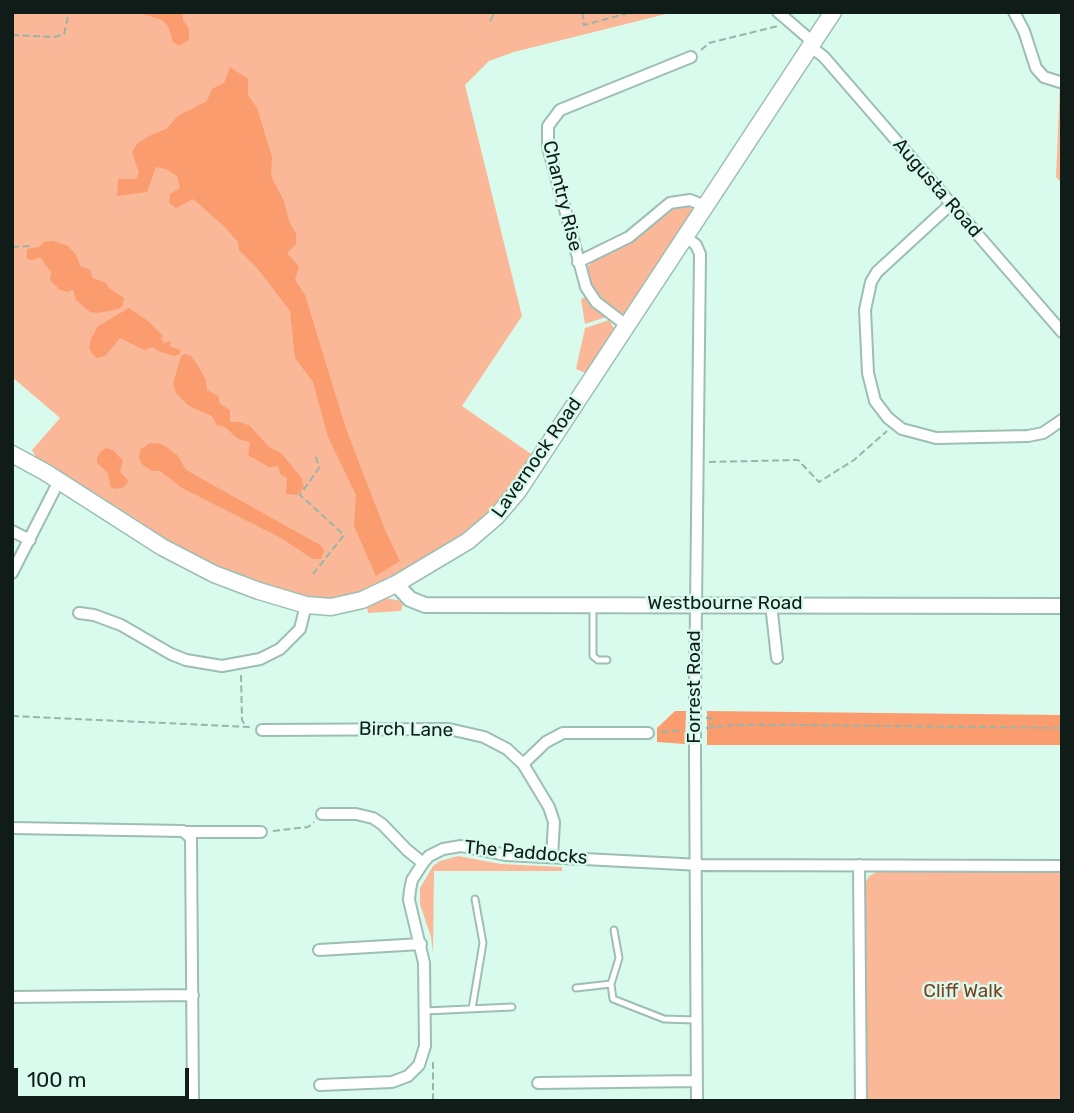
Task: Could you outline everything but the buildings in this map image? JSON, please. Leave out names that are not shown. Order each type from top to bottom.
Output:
[{"type":"main road","name":"Lavernock Road","points":[[12,454],[59,481],[134,531],[189,561],[259,591],[306,605],[331,607],[355,602],[396,584],[459,547],[496,517],[518,491],[833,12]]},
{"type":"street","name":"Augusta Road","points":[[778,12],[807,37],[1062,332]]},
{"type":"street","points":[[1014,12],[1036,68],[1044,77],[1060,82]]},
{"type":"street","name":"Chantry Rise","points":[[626,326],[591,295],[586,287],[548,147],[547,134],[551,119],[560,110],[691,57]]},
{"type":"street","points":[[578,262],[629,237],[670,203],[690,200],[705,206]]},
{"type":"street","points":[[951,204],[877,272],[871,282],[865,310],[868,373],[872,393],[881,410],[896,424],[909,432],[936,438],[1035,435],[1062,420]]},
{"type":"street","name":"Forrest Road","points":[[685,236],[696,245],[700,254],[695,696],[697,1101]]},
{"type":"street","points":[[12,573],[59,481]]},
{"type":"street","points":[[12,531],[30,540]]},
{"type":"street","name":"Westbourne Road","points":[[396,584],[410,599],[425,605],[1062,606]]},
{"type":"street","points":[[771,604],[777,658]]},
{"type":"street","points":[[79,613],[94,615],[121,625],[171,654],[198,664],[222,666],[240,664],[270,654],[294,636],[303,622],[306,605]]},
{"type":"street","name":"Birch Lane","points":[[262,730],[458,730],[496,743],[523,764],[552,814],[552,857]]},
{"type":"street","points":[[523,764],[546,742],[563,733],[648,733]]},
{"type":"street","points":[[320,1084],[400,1080],[414,1071],[424,1055],[425,1011],[424,963],[412,913],[410,890],[412,880],[423,863],[373,818],[356,814],[322,814]]},
{"type":"street","points":[[12,828],[261,832]]},
{"type":"street","points":[[184,831],[192,845],[193,1101]]},
{"type":"street","name":"The Paddocks","points":[[423,863],[436,852],[452,847],[472,847],[506,855],[695,864],[1062,866]]},
{"type":"street","points":[[859,865],[861,1101]]},
{"type":"street","points":[[319,950],[421,944]]},
{"type":"street","points":[[12,997],[193,995]]},
{"type":"street","points":[[538,1083],[697,1081]]},
{"type":"lane","points":[[593,604],[593,656],[598,660],[607,660]]},
{"type":"lane","points":[[472,1009],[483,943],[475,899]]},
{"type":"lane","points":[[614,930],[619,958],[611,984],[613,999],[663,1019],[696,1020]]},
{"type":"lane","points":[[576,988],[611,984]]},
{"type":"lane","points":[[425,1011],[512,1007]]},
{"type":"path","points":[[12,35],[55,37],[64,34],[69,12]]},
{"type":"path","points":[[582,12],[584,25],[632,12]]},
{"type":"path","points":[[489,21],[495,13]]},
{"type":"path","points":[[691,57],[709,43],[790,23]]},
{"type":"path","points":[[12,247],[29,246]]},
{"type":"path","points":[[698,462],[798,460],[818,482],[854,460],[896,424]]},
{"type":"path","points":[[313,574],[344,535],[300,495],[319,468],[316,457]]},
{"type":"path","points":[[240,664],[243,720],[246,726]]},
{"type":"path","points":[[12,716],[246,726],[262,730]]},
{"type":"path","points":[[697,729],[735,725],[805,724],[1062,728]]},
{"type":"path","points":[[648,733],[686,730]]},
{"type":"path","points":[[261,832],[308,827],[322,814]]},
{"type":"path","points":[[424,1055],[433,1061],[433,1101]]},
{"type":"green space","points":[[12,12],[674,12],[514,52],[489,61],[465,85],[522,316],[462,406],[534,456],[508,494],[491,513],[456,540],[380,584],[331,600],[318,600],[278,591],[220,570],[140,528],[37,459],[32,450],[60,418],[12,377]]},
{"type":"green space","points":[[1062,34],[1062,184],[1056,177]]},
{"type":"green space","points":[[685,205],[694,210],[628,312],[621,315],[600,299],[592,289],[586,274],[588,266],[596,259],[632,241],[672,207]]},
{"type":"green space","points":[[587,296],[606,317],[585,324],[581,299]]},
{"type":"green space","points":[[609,320],[615,330],[588,374],[576,369],[585,328]]},
{"type":"green space","points":[[386,598],[401,601],[401,611],[368,613],[367,607]]},
{"type":"green space","points":[[458,856],[501,864],[562,867],[562,871],[434,871],[433,953],[431,937],[420,904],[420,888],[433,866]]},
{"type":"green space","name":"Cliff Walk","points":[[879,871],[1062,872],[1062,1101],[865,1101],[864,886],[869,876]]},
{"type":"shaded area","points":[[137,12],[183,12],[183,20],[189,29],[189,40],[179,46],[173,42],[168,26],[162,20]]},
{"type":"shaded area","points":[[230,67],[248,79],[248,95],[257,108],[272,157],[271,176],[296,234],[296,244],[287,253],[299,267],[295,280],[305,295],[346,429],[385,530],[400,561],[376,576],[354,526],[356,495],[328,437],[313,382],[295,358],[290,311],[257,268],[239,250],[238,242],[224,226],[193,199],[176,208],[169,203],[170,194],[180,188],[177,176],[166,169],[156,167],[147,192],[117,196],[118,179],[136,179],[139,173],[132,152],[137,144],[166,129],[178,116],[207,101],[212,89],[224,83]]},
{"type":"shaded area","points":[[53,241],[68,246],[81,267],[89,269],[93,278],[106,283],[124,298],[123,305],[119,309],[90,312],[76,300],[73,289],[68,292],[60,290],[50,280],[51,272],[40,257],[27,259],[27,249]]},
{"type":"shaded area","points":[[129,308],[148,321],[163,336],[161,339],[164,343],[170,341],[170,346],[180,350],[180,354],[174,356],[153,347],[144,350],[120,338],[105,356],[97,358],[92,354],[89,348],[98,326]]},
{"type":"shaded area","points":[[181,356],[191,356],[197,364],[206,380],[207,390],[218,396],[220,404],[230,410],[230,422],[250,426],[269,447],[281,453],[301,477],[304,487],[298,495],[286,494],[287,478],[280,474],[278,466],[269,467],[248,455],[250,442],[238,439],[225,427],[217,425],[212,416],[189,406],[176,393],[173,384]]},
{"type":"shaded area","points":[[150,443],[168,448],[178,456],[186,470],[320,545],[324,550],[321,559],[313,559],[281,538],[182,488],[160,471],[152,471],[143,465],[139,458],[140,450]]},
{"type":"shaded area","points":[[106,448],[113,450],[123,461],[120,472],[128,480],[122,488],[114,489],[110,486],[108,473],[97,463],[100,452]]},
{"type":"shaded area","points":[[675,711],[686,711],[685,744],[657,742],[657,728]]},
{"type":"shaded area","points":[[707,711],[1062,715],[1062,745],[707,745]]}]
